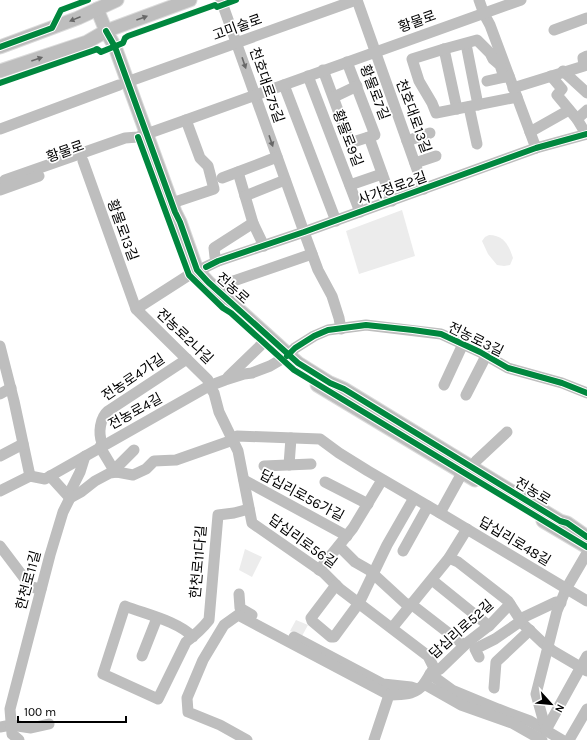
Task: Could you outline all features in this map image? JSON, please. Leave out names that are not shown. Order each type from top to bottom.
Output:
[{"type":"main road","points":[[0,47],[78,18],[96,4],[117,0]]},
{"type":"main road","points":[[0,71],[87,42],[106,31],[190,0]]},
{"type":"main road","name":"전농로","points":[[96,4],[106,31],[115,47],[123,83],[193,273],[218,303],[263,343],[453,455],[587,547]]},
{"type":"main road","name":"전농로","points":[[193,273],[208,282],[227,300],[236,306],[286,357]]},
{"type":"main road","name":"전농로","points":[[468,466],[587,536]]},
{"type":"street","name":"천호대로75길","points":[[221,0],[312,254],[318,270],[332,296],[341,329]]},
{"type":"street","name":"고미술로","points":[[0,129],[123,83],[356,0]]},
{"type":"street","name":"천호대로13길","points":[[356,0],[424,189]]},
{"type":"street","points":[[479,0],[490,25],[506,76]]},
{"type":"street","name":"황물로","points":[[0,185],[5,180],[125,138],[142,135],[186,120],[522,0]]},
{"type":"street","points":[[554,30],[587,18]]},
{"type":"street","points":[[536,148],[515,93],[500,65],[477,40],[412,59],[419,81],[436,113],[473,106],[515,93],[551,76],[584,66],[584,58],[587,56]]},
{"type":"street","points":[[466,44],[477,144]]},
{"type":"street","points":[[444,49],[457,109]]},
{"type":"street","name":"황물로7길","points":[[347,62],[376,135],[368,137],[392,201]]},
{"type":"street","points":[[323,70],[350,143],[368,137]]},
{"type":"street","points":[[564,71],[587,93]]},
{"type":"street","name":"황물로9길","points":[[308,76],[360,212]]},
{"type":"street","points":[[486,81],[506,76]]},
{"type":"street","name":"사가정로2길","points":[[136,309],[193,273],[218,261],[336,221],[536,148],[587,134],[577,119],[557,95],[562,89],[551,76]]},
{"type":"street","points":[[284,85],[336,221]]},
{"type":"street","points":[[334,97],[356,86]]},
{"type":"street","points":[[530,132],[545,125],[569,110]]},
{"type":"street","points":[[577,119],[587,110]]},
{"type":"street","points":[[178,201],[214,189],[208,166],[200,158],[186,120]]},
{"type":"street","points":[[407,141],[430,133]]},
{"type":"street","name":"황물로","points":[[0,190],[127,145],[142,135]]},
{"type":"street","points":[[415,163],[436,156]]},
{"type":"street","points":[[222,178],[277,157]]},
{"type":"street","name":"황물로13길","points":[[83,161],[136,309]]},
{"type":"street","points":[[238,172],[253,223],[264,246]]},
{"type":"street","points":[[350,185],[382,174]]},
{"type":"street","points":[[245,196],[285,180]]},
{"type":"street","points":[[218,261],[215,257],[214,248],[253,223]]},
{"type":"street","points":[[222,285],[312,254]]},
{"type":"street","name":"전농로2나길","points":[[136,309],[208,380],[209,386]]},
{"type":"street","name":"전농로3길","points":[[286,357],[295,348],[314,336],[328,330],[366,325],[413,330],[441,334],[508,368],[562,383],[587,393]]},
{"type":"street","points":[[225,380],[263,343]]},
{"type":"street","name":"전농로3길","points":[[444,385],[463,344]]},
{"type":"street","points":[[0,346],[3,371],[11,388],[30,476]]},
{"type":"street","name":"전농로3길","points":[[466,395],[486,356]]},
{"type":"street","name":"전농로4길","points":[[0,490],[30,476],[45,479],[209,386],[244,374],[252,373],[270,366],[286,357]]},
{"type":"street","name":"전농로4가길","points":[[100,447],[102,443],[100,438],[101,426],[104,415],[186,359]]},
{"type":"street","name":"답십리로56길","points":[[209,386],[214,393],[219,412],[238,451],[252,523],[319,570],[358,603],[428,656],[434,668],[424,683]]},
{"type":"street","points":[[0,394],[11,388]]},
{"type":"street","points":[[440,513],[468,466],[507,432]]},
{"type":"street","name":"답십리로48길","points":[[233,440],[237,436],[320,439],[382,480],[587,601]]},
{"type":"street","points":[[289,465],[291,438]]},
{"type":"street","points":[[50,476],[70,498],[81,492],[94,481],[110,473],[117,472],[133,476],[146,470],[154,461],[176,460],[233,440]]},
{"type":"street","points":[[0,456],[23,444]]},
{"type":"street","points":[[100,447],[112,467],[117,472]]},
{"type":"street","points":[[117,472],[117,467],[134,450]]},
{"type":"street","name":"한천로11길","points":[[5,726],[63,512],[70,498],[71,490],[80,472],[85,456]]},
{"type":"street","points":[[264,466],[311,464]]},
{"type":"street","name":"답십리로56가길","points":[[244,480],[347,536]]},
{"type":"street","points":[[319,570],[347,536],[382,480]]},
{"type":"street","points":[[325,482],[368,504]]},
{"type":"street","points":[[358,603],[372,574],[414,498]]},
{"type":"street","points":[[403,551],[428,506]]},
{"type":"street","name":"한천로11다길","points":[[193,637],[209,620],[218,515],[234,514],[249,509]]},
{"type":"street","points":[[392,628],[450,558],[466,529]]},
{"type":"street","points":[[0,539],[2,543],[0,545],[31,587],[41,589]]},
{"type":"street","points":[[339,546],[355,562],[372,574],[406,604],[411,604],[464,646]]},
{"type":"street","points":[[544,735],[536,694],[557,612],[566,589],[587,553]]},
{"type":"street","name":"답십리로52길","points":[[450,558],[458,562],[510,604],[521,620],[548,647],[584,670]]},
{"type":"street","points":[[432,580],[489,626]]},
{"type":"street","name":"답십리로56길","points":[[336,585],[311,618],[312,621],[331,637],[334,636],[358,603]]},
{"type":"street","points":[[239,594],[240,608],[246,612],[383,684],[411,687],[424,683],[452,690],[530,721],[544,735],[562,740]]},
{"type":"street","points":[[521,620],[556,602],[561,603]]},
{"type":"street","name":"답십리로52길","points":[[424,683],[464,646],[489,626],[510,604]]},
{"type":"street","points":[[125,606],[172,624],[189,633],[193,637],[186,642],[158,699],[103,674],[125,606]]},
{"type":"street","points":[[247,740],[220,725],[188,712],[187,698],[204,660],[224,625],[238,615],[389,695],[412,693],[424,683]]},
{"type":"street","points":[[142,656],[157,618]]},
{"type":"street","name":"답십리로52길","points":[[479,657],[475,649],[495,639],[521,620]]},
{"type":"street","points":[[494,688],[496,662],[530,630]]},
{"type":"street","points":[[544,735],[584,670],[587,656]]},
{"type":"street","points":[[374,740],[389,695]]},
{"type":"street","points":[[569,740],[587,709]]},
{"type":"street","points":[[0,719],[19,740]]},
{"type":"street","points":[[5,726],[31,728],[49,724]]},
{"type":"shaded area","points":[[402,210],[415,256],[359,274],[346,231]]},
{"type":"shaded area","points":[[489,235],[499,237],[508,245],[513,258],[510,265],[497,265],[488,254],[482,241]]},
{"type":"shaded area","points":[[245,549],[262,557],[252,577],[239,570]]},
{"type":"shaded area","points":[[296,620],[308,625],[302,636],[290,631]]},
{"type":"cycle path","points":[[0,47],[52,28],[61,10],[88,0]]},
{"type":"cycle path","points":[[0,83],[97,49],[101,52],[123,43],[125,38],[128,36],[215,5],[217,7],[236,0]]},
{"type":"cycle path","points":[[106,31],[115,47],[197,270],[208,282],[298,363],[330,383],[344,389],[560,521],[567,523],[587,537]]},
{"type":"cycle path","points":[[206,267],[218,261],[304,232],[536,148],[587,134]]},
{"type":"cycle path","points":[[138,137],[189,275],[223,308],[231,313],[294,370],[587,547]]},
{"type":"cycle path","points":[[287,356],[295,348],[314,336],[328,330],[366,325],[413,330],[441,334],[480,352],[508,368],[562,383],[587,393]]}]
